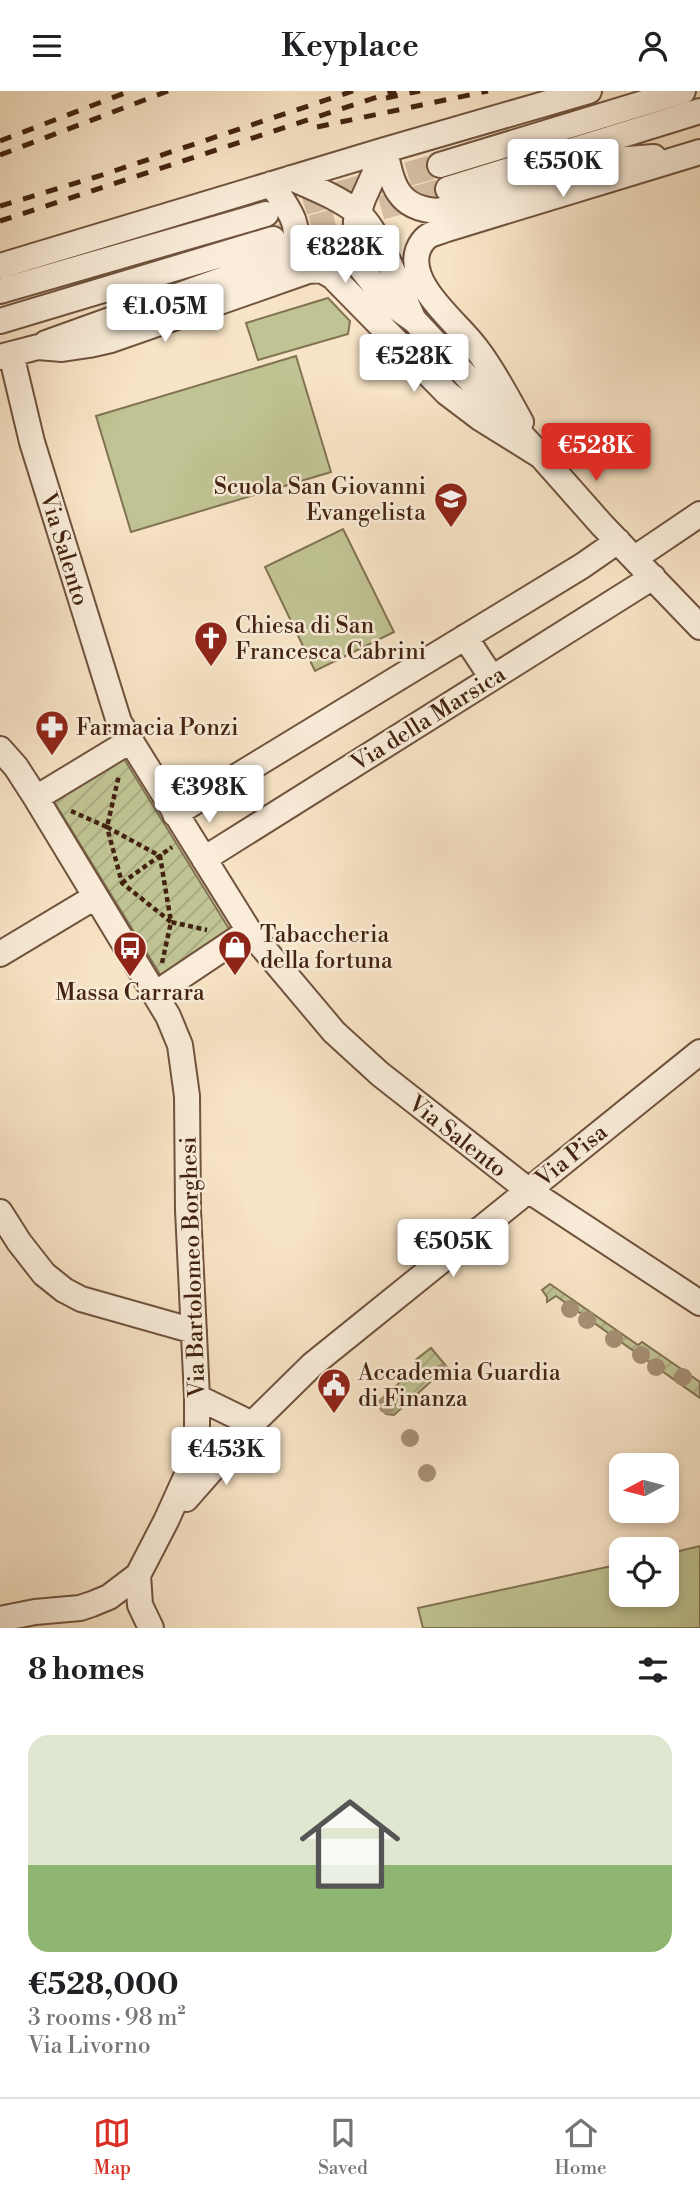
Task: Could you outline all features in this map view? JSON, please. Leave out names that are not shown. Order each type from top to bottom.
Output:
[{"type":"street","points":[[0,266],[589,91]]},
{"type":"street","points":[[440,165],[683,91]]},
{"type":"street","points":[[448,189],[700,111]]},
{"type":"street","points":[[385,150],[393,182],[401,196],[416,207],[438,211],[614,160],[694,154]]},
{"type":"street","points":[[358,213],[385,150]]},
{"type":"street","points":[[541,456],[485,360],[435,302],[419,277],[416,255],[425,239],[447,229],[694,154]]},
{"type":"street","points":[[281,181],[329,196],[358,213],[378,240],[415,321],[700,627]]},
{"type":"street","points":[[6,355],[38,347],[288,256],[295,245],[295,225],[281,181]]},
{"type":"street","points":[[0,292],[266,213]]},
{"type":"street","points":[[0,321],[273,239]]},
{"type":"street","points":[[38,347],[62,349],[99,343],[270,283],[308,271],[321,270],[334,277],[447,393],[541,456]]},
{"type":"street","name":"Via Salento","points":[[6,355],[119,722],[249,931],[344,1042],[389,1082],[528,1190],[700,1303]]},
{"type":"street","points":[[175,814],[465,637],[626,550],[700,515]]},
{"type":"street","name":"Via della Marsica","points":[[204,859],[653,577]]},
{"type":"street","points":[[465,637],[492,678]]},
{"type":"street","points":[[36,798],[130,741]]},
{"type":"street","name":"Via Bartolomeo Borghesi","points":[[0,749],[16,767],[105,893],[157,984],[176,1031],[185,1074],[197,1450],[193,1464],[138,1575]]},
{"type":"street","points":[[0,954],[105,893]]},
{"type":"street","points":[[157,984],[249,931]]},
{"type":"street","name":"Via Pisa","points":[[166,1521],[252,1424],[312,1365],[700,1052]]},
{"type":"street","points":[[0,1212],[19,1242],[44,1273],[64,1290],[81,1299],[194,1331]]},
{"type":"street","points":[[197,1397],[252,1424]]},
{"type":"street","points":[[0,1619],[58,1619],[109,1597],[138,1575]]},
{"type":"street","points":[[138,1575],[140,1605],[151,1628]]},
{"type":"path","points":[[120,771],[107,827],[122,883],[171,922],[209,930]]},
{"type":"path","points":[[61,807],[107,827],[159,856]]},
{"type":"path","points":[[105,893],[174,845]]},
{"type":"path","points":[[157,984],[171,922],[159,856]]},
{"type":"green space","points":[[328,298],[350,321],[348,334],[258,360],[246,323]]},
{"type":"green space","points":[[296,356],[331,472],[131,532],[96,416]]},
{"type":"green space","points":[[343,529],[394,632],[315,671],[265,567]]},
{"type":"green space","points":[[123,757],[231,932],[161,976],[53,800]]},
{"type":"green space","points":[[550,1284],[638,1345],[642,1342],[700,1382],[700,1398],[556,1296],[547,1302],[542,1290]]},
{"type":"green space","points":[[431,1348],[447,1367],[394,1415],[386,1414],[377,1403],[417,1367],[413,1362]]},
{"type":"green space","points":[[700,1546],[700,1628],[423,1628],[418,1608],[609,1567],[609,1607],[679,1607],[679,1551]]},
{"type":"tunnel","points":[[269,213],[440,165]]},
{"type":"tunnel","points":[[277,237],[448,189]]},
{"type":"railway","points":[[0,141],[130,91]]},
{"type":"railway","points":[[0,155],[168,91]]},
{"type":"railway","points":[[0,206],[99,176],[353,91]]},
{"type":"railway","points":[[0,221],[396,91]]},
{"type":"railway","points":[[386,98],[420,91]]},
{"type":"railway","points":[[317,127],[488,91]]},
{"type":"place","name":"Scuola San Giovanni Evangelista","points":[[451,529]]},
{"type":"place","name":"Chiesa di San Francesca Cabrini","points":[[211,668]]},
{"type":"place","name":"Farmacia Ponzi","points":[[52,757]]},
{"type":"place","name":"Tabaccheria della fortuna","points":[[235,977]]},
{"type":"place","name":"Massa Carrara","points":[[130,978]]},
{"type":"place","name":"Accademia Guardia di Finanza","points":[[334,1415]]}]
